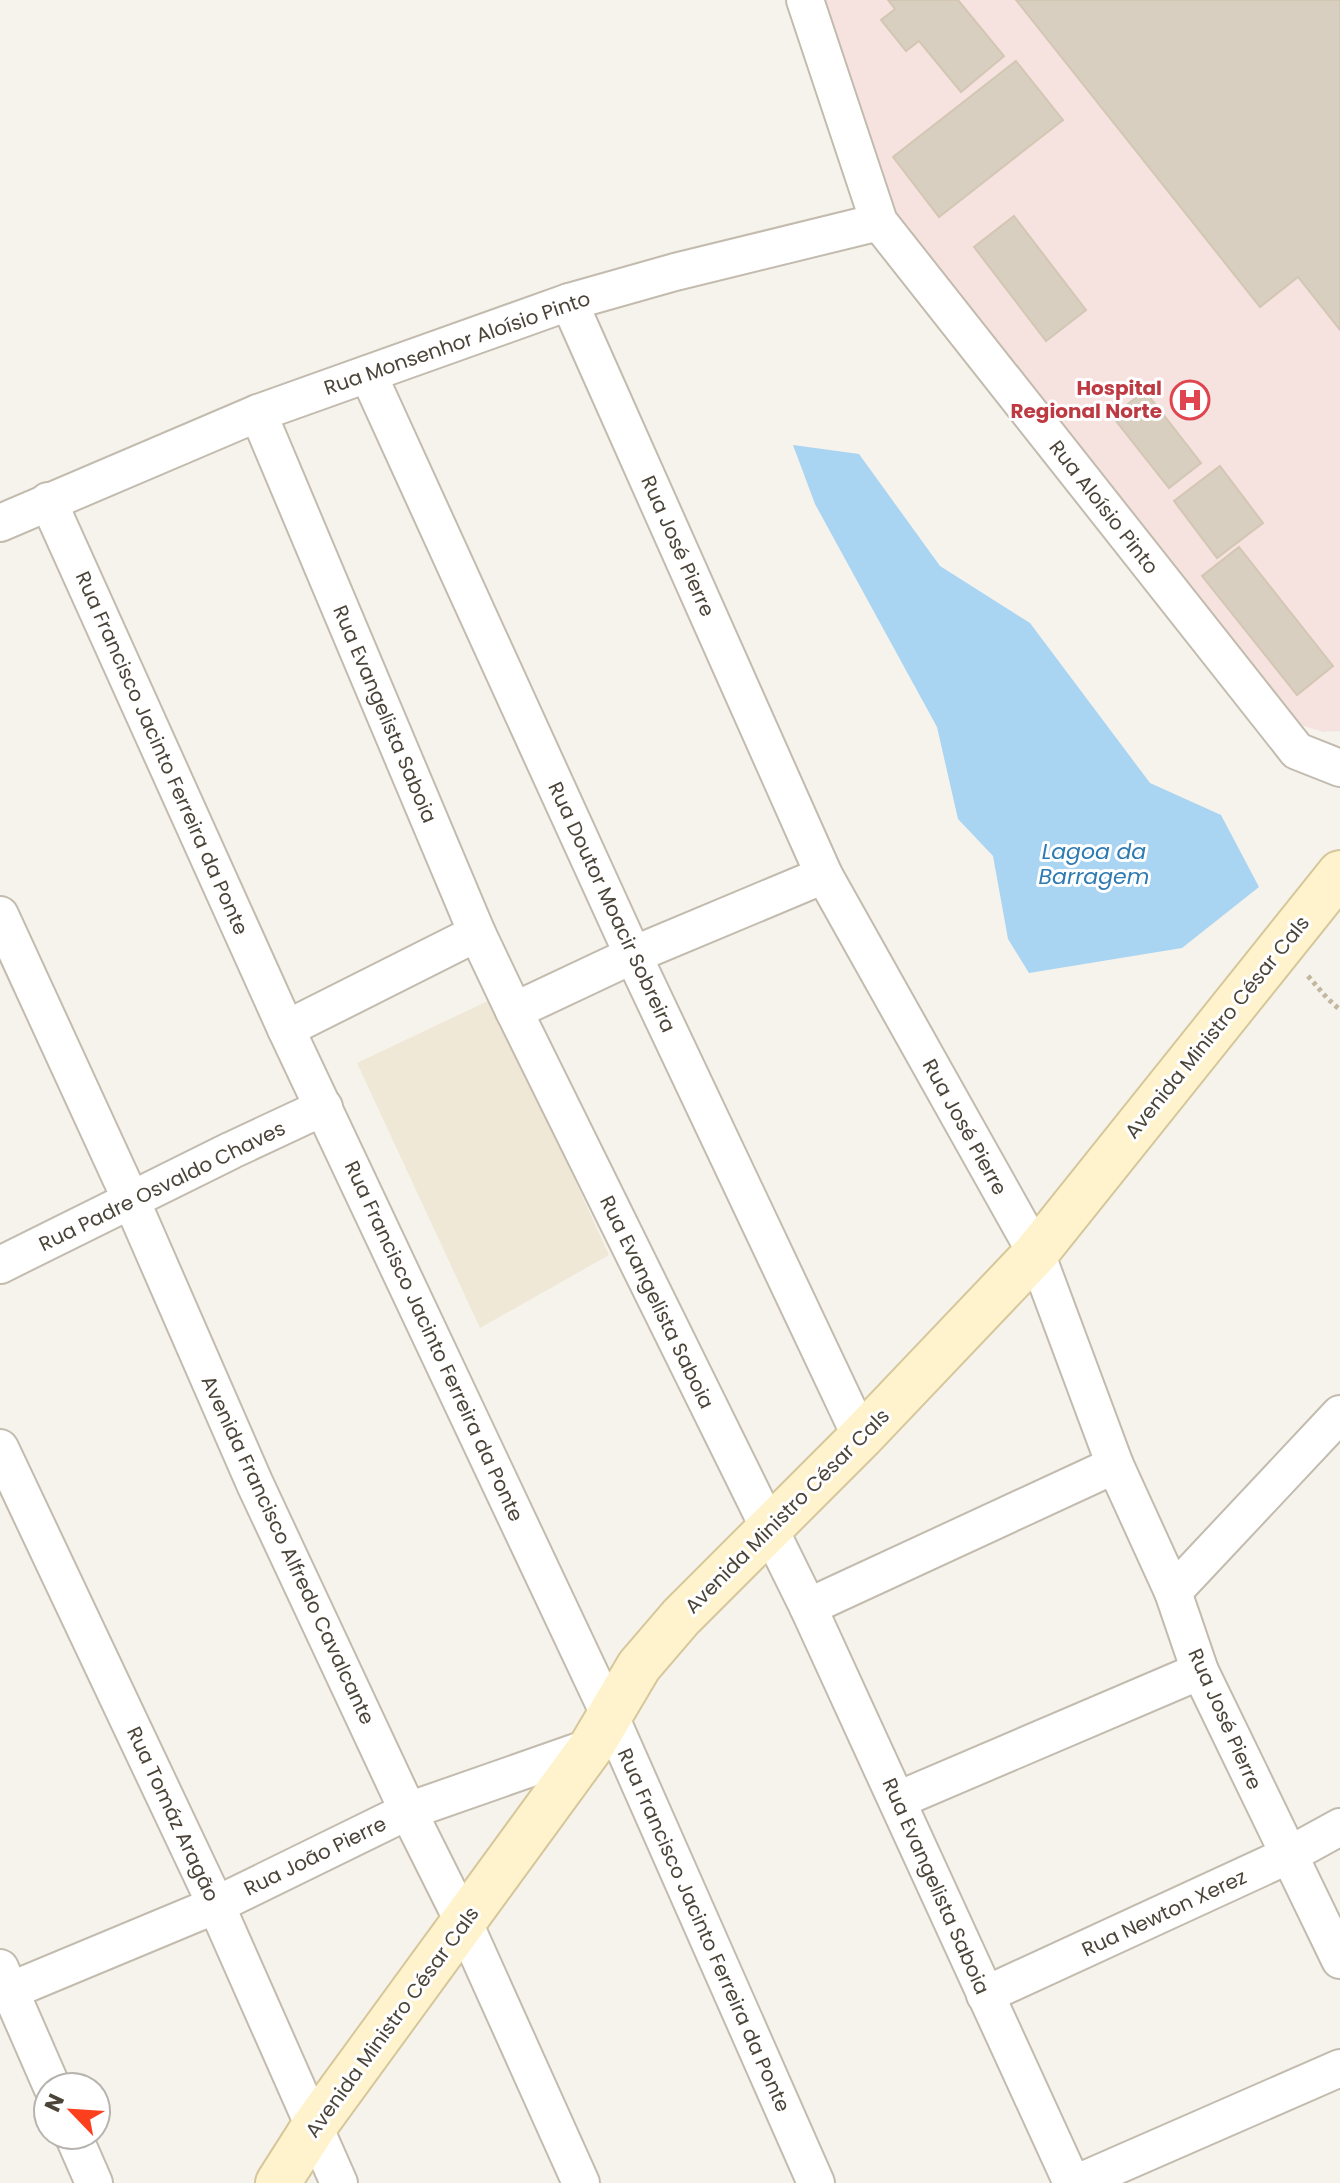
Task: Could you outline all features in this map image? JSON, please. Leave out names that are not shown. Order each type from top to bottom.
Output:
[{"type":"main road","name":"Avenida Ministro César Cals","points":[[278,2183],[313,2128],[464,1923],[600,1730],[647,1656],[681,1617],[861,1437],[1036,1253],[1340,873]]},
{"type":"street","name":"Rua Aloísio Pinto","points":[[805,0],[879,222],[1297,751],[1340,768]]},
{"type":"street","name":"Rua Monsenhor Aloísio Pinto","points":[[0,523],[258,413],[569,302],[675,272],[879,222]]},
{"type":"street","name":"Rua José Pierre","points":[[569,302],[824,875],[1036,1253],[1115,1465],[1173,1592],[1200,1671],[1340,1960]]},
{"type":"street","name":"Rua Doutor Moacir Sobreira","points":[[368,374],[633,955],[861,1437]]},
{"type":"street","name":"Rua Evangelista Saboia","points":[[258,413],[477,933],[808,1607],[985,1995],[1075,2183]]},
{"type":"street","name":"Rua Francisco Jacinto Ferreira da Ponte","points":[[48,501],[324,1107],[600,1730],[816,2183]]},
{"type":"street","points":[[514,1011],[633,955],[824,875]]},
{"type":"street","name":"Avenida Francisco Alfredo Cavalcante","points":[[0,915],[131,1200],[255,1484],[408,1811],[464,1923],[581,2183]]},
{"type":"street","points":[[286,1029],[477,933]]},
{"type":"street","name":"Rua Padre Osvaldo Chaves","points":[[0,1265],[324,1107]]},
{"type":"street","points":[[1173,1592],[1340,1414]]},
{"type":"street","name":"Rua Tomáz Aragão","points":[[0,1448],[216,1905],[339,2183]]},
{"type":"street","points":[[808,1607],[1115,1465]]},
{"type":"street","points":[[898,1800],[1200,1671]]},
{"type":"street","name":"Rua João Pierre","points":[[3,1984],[216,1905],[408,1811],[600,1730]]},
{"type":"street","name":"Rua Newton Xerez","points":[[985,1995],[1289,1855],[1340,1827]]},
{"type":"street","points":[[3,1984],[44,2071]]},
{"type":"street","points":[[1075,2183],[1340,2068]]},
{"type":"street","points":[[80,2151],[94,2183]]},
{"type":"path","points":[[1327,998],[1340,1010]]},
{"type":"shaded area","name":"Hospital Regional Norte","points":[[814,0],[1340,0],[1340,731],[1323,732],[1301,725],[1280,712],[889,208]]},
{"type":"shaded area","points":[[492,999],[609,1255],[480,1328],[357,1063]]},
{"type":"water","name":"Lagoa da Barragem","points":[[793,445],[859,454],[940,566],[1030,623],[1150,783],[1221,815],[1259,887],[1182,948],[1029,973],[1008,939],[993,856],[958,819],[937,727],[815,504]]},
{"type":"building","points":[[888,0],[958,0],[1004,56],[961,92],[919,41],[906,51],[881,20],[895,9]]},
{"type":"building","points":[[1016,0],[1340,0],[1340,330],[1298,277],[1260,307]]},
{"type":"building","points":[[1016,61],[1063,120],[939,217],[893,157]]},
{"type":"building","points":[[1014,216],[1086,310],[1046,341],[974,247]]},
{"type":"building","points":[[1145,391],[1201,463],[1169,488],[1112,416]]},
{"type":"building","points":[[1220,466],[1263,523],[1217,558],[1174,501]]},
{"type":"building","points":[[1239,547],[1333,666],[1297,695],[1202,576]]},
{"type":"place","name":"Hospital Regional Norte","points":[[1190,400]]}]
